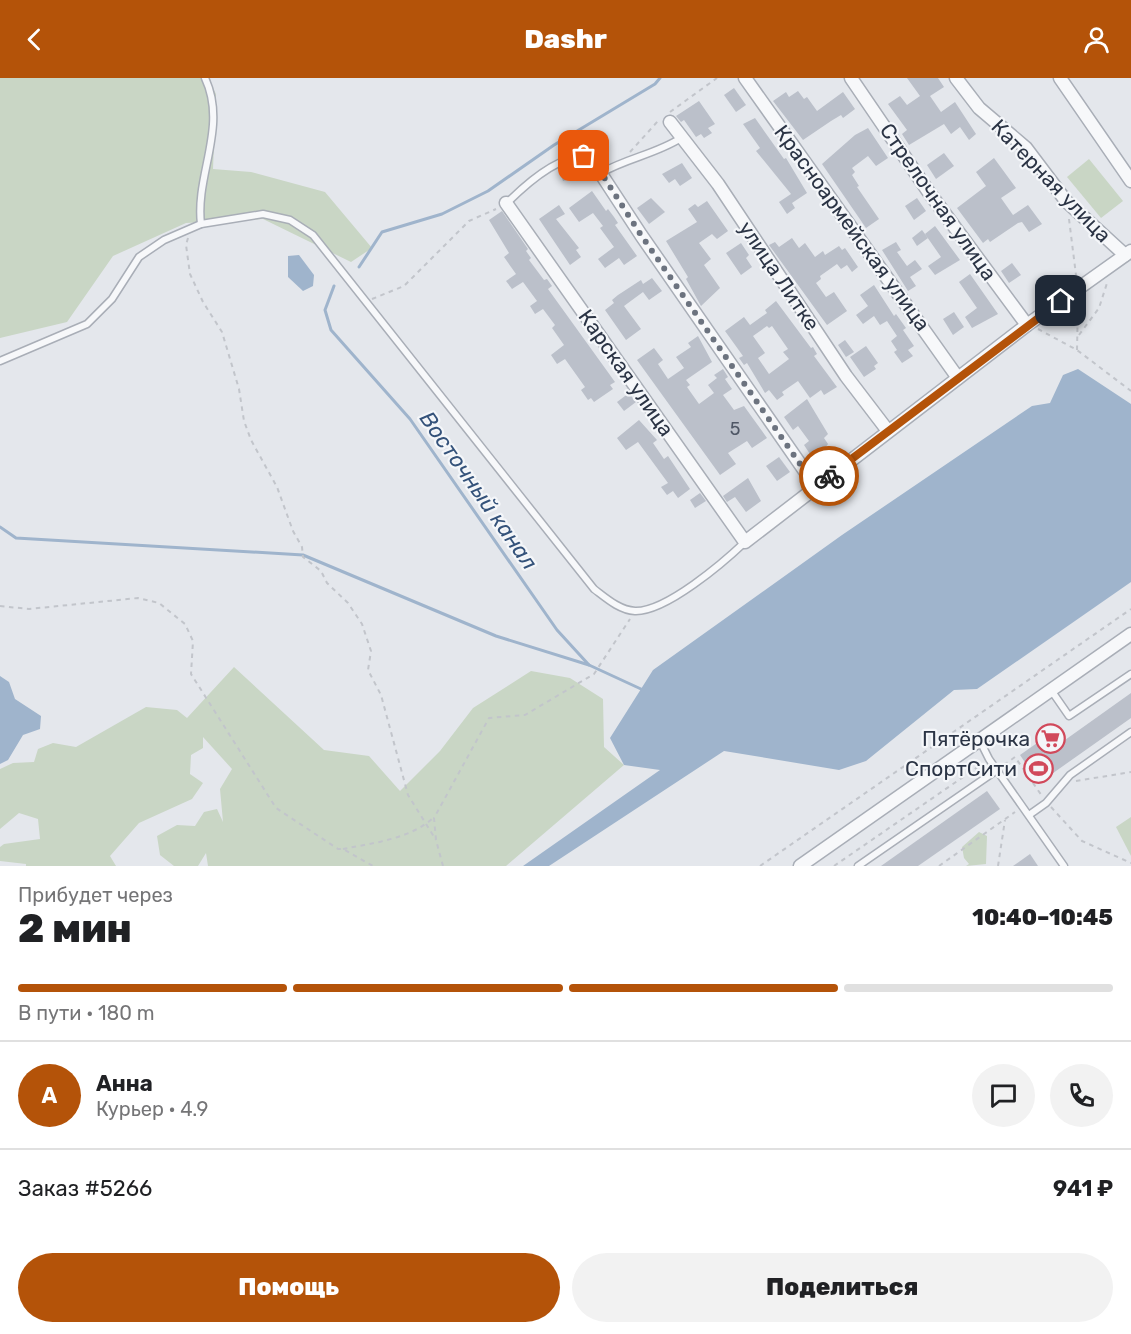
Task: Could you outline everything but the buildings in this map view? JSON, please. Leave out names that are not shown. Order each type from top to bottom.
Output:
[{"type":"street","name":"Красноармейская улица","points":[[745,78],[958,378]]},
{"type":"street","name":"Стрелочная улица","points":[[851,78],[928,191],[1027,325]]},
{"type":"street","name":"Катерная улица","points":[[956,78],[979,108],[1026,148],[1066,201],[1128,253]]},
{"type":"street","points":[[1060,78],[1131,181]]},
{"type":"street","name":"улица Литке","points":[[669,122],[718,184],[826,346],[888,431]]},
{"type":"street","points":[[591,157],[816,487]]},
{"type":"street","name":"Карская улица","points":[[506,204],[746,542]]},
{"type":"street","points":[[746,542],[1027,325],[1128,253]]},
{"type":"street","points":[[800,866],[1131,634]]},
{"type":"lane","points":[[201,224],[200,190],[212,146],[213,120],[211,93],[205,78]]},
{"type":"lane","points":[[601,173],[622,161],[657,152],[681,138]]},
{"type":"lane","points":[[506,204],[520,190],[557,165],[572,158],[591,157]]},
{"type":"lane","points":[[0,361],[87,324],[112,299],[139,257],[164,240],[201,224],[263,214],[290,220],[313,235],[594,589],[614,605],[636,611],[652,606],[703,580],[746,542]]},
{"type":"lane","points":[[1051,690],[1069,716],[1131,674]]},
{"type":"lane","points":[[1029,815],[1046,803],[1070,775],[1131,732]]},
{"type":"lane","points":[[980,741],[989,759],[1064,866]]},
{"type":"lane","points":[[858,866],[997,770]]},
{"type":"path","points":[[1066,201],[1078,289],[1077,350]]},
{"type":"path","points":[[365,300],[384,296],[404,286],[469,221],[506,204]]},
{"type":"path","points":[[190,229],[186,245],[189,274],[222,332],[234,367],[250,440],[277,487],[293,531],[302,547],[303,557],[321,571],[327,583],[348,603],[362,624],[371,651],[367,664],[368,670],[381,694],[408,795],[425,826],[436,840]]},
{"type":"path","points":[[1079,335],[1099,308],[1108,285],[1109,266]]},
{"type":"path","points":[[1027,325],[1049,333],[1077,350],[1131,391]]},
{"type":"path","points":[[0,606],[29,609],[138,598],[159,603],[185,624],[193,641],[191,674],[276,808],[338,849],[388,839],[425,826],[434,818],[489,718],[525,715],[594,674],[636,611]]},
{"type":"path","points":[[760,866],[1131,609]]},
{"type":"path","points":[[997,770],[1015,757],[1046,803],[1082,841],[1131,863]]},
{"type":"path","points":[[834,866],[989,759]]},
{"type":"path","points":[[1062,784],[1131,772]]},
{"type":"path","points":[[939,866],[1023,807]]},
{"type":"path","points":[[434,818],[436,840],[443,866]]},
{"type":"path","points":[[993,866],[999,865],[1005,820]]},
{"type":"path","points":[[343,849],[373,866]]},
{"type":"green space","points":[[0,78],[208,78],[216,94],[213,169],[251,172],[325,192],[372,248],[351,262],[263,219],[186,223],[113,256],[67,322],[0,338]]},
{"type":"green space","points":[[1089,159],[1123,201],[1101,218],[1067,177]]},
{"type":"green space","points":[[234,667],[324,750],[369,756],[400,791],[440,751],[473,708],[531,671],[570,678],[603,699],[604,747],[624,765],[506,866],[208,866],[206,853],[198,866],[174,866],[160,855],[157,836],[177,825],[195,826],[204,812],[217,809],[223,822],[220,789],[232,769],[203,737],[203,748],[191,755],[190,774],[203,783],[192,799],[139,823],[110,856],[116,866],[26,866],[26,864],[0,861],[0,847],[4,844],[40,839],[38,819],[19,813],[0,829],[0,769],[13,763],[34,762],[38,749],[53,743],[76,747],[146,707],[177,710],[187,718]]},
{"type":"green space","points":[[1131,817],[1131,856],[1116,827]]},
{"type":"green space","points":[[979,832],[987,836],[986,864],[966,866],[969,864],[964,858],[962,847]]},
{"type":"water","points":[[299,255],[314,275],[313,286],[303,291],[288,277],[288,256]]},
{"type":"water","points":[[1078,369],[1131,404],[1131,582],[977,689],[954,690],[866,761],[839,770],[724,751],[549,866],[523,866],[660,770],[624,765],[610,738],[653,670],[842,535],[1032,406],[1050,403],[1063,375]]},
{"type":"water","points":[[0,676],[9,682],[15,699],[41,716],[40,729],[23,735],[8,760],[0,764]]},
{"type":"waterway","name":"Восточный канал","points":[[359,267],[382,232],[442,214],[488,191],[554,145],[655,84],[660,78]]},
{"type":"waterway","name":"Восточный канал","points":[[334,286],[325,310],[331,330],[410,419],[557,630],[589,665],[641,689]]},
{"type":"waterway","points":[[0,527],[16,538],[303,555],[496,636],[589,665]]},
{"type":"way so far","points":[[584,156],[591,157],[641,235],[816,487],[829,476]]},
{"type":"place","name":"Пятёрочка","points":[[1051,739]]},
{"type":"place","name":"СпортСити","points":[[1038,769]]},
{"type":"route","points":[[829,476],[1061,301]]}]
